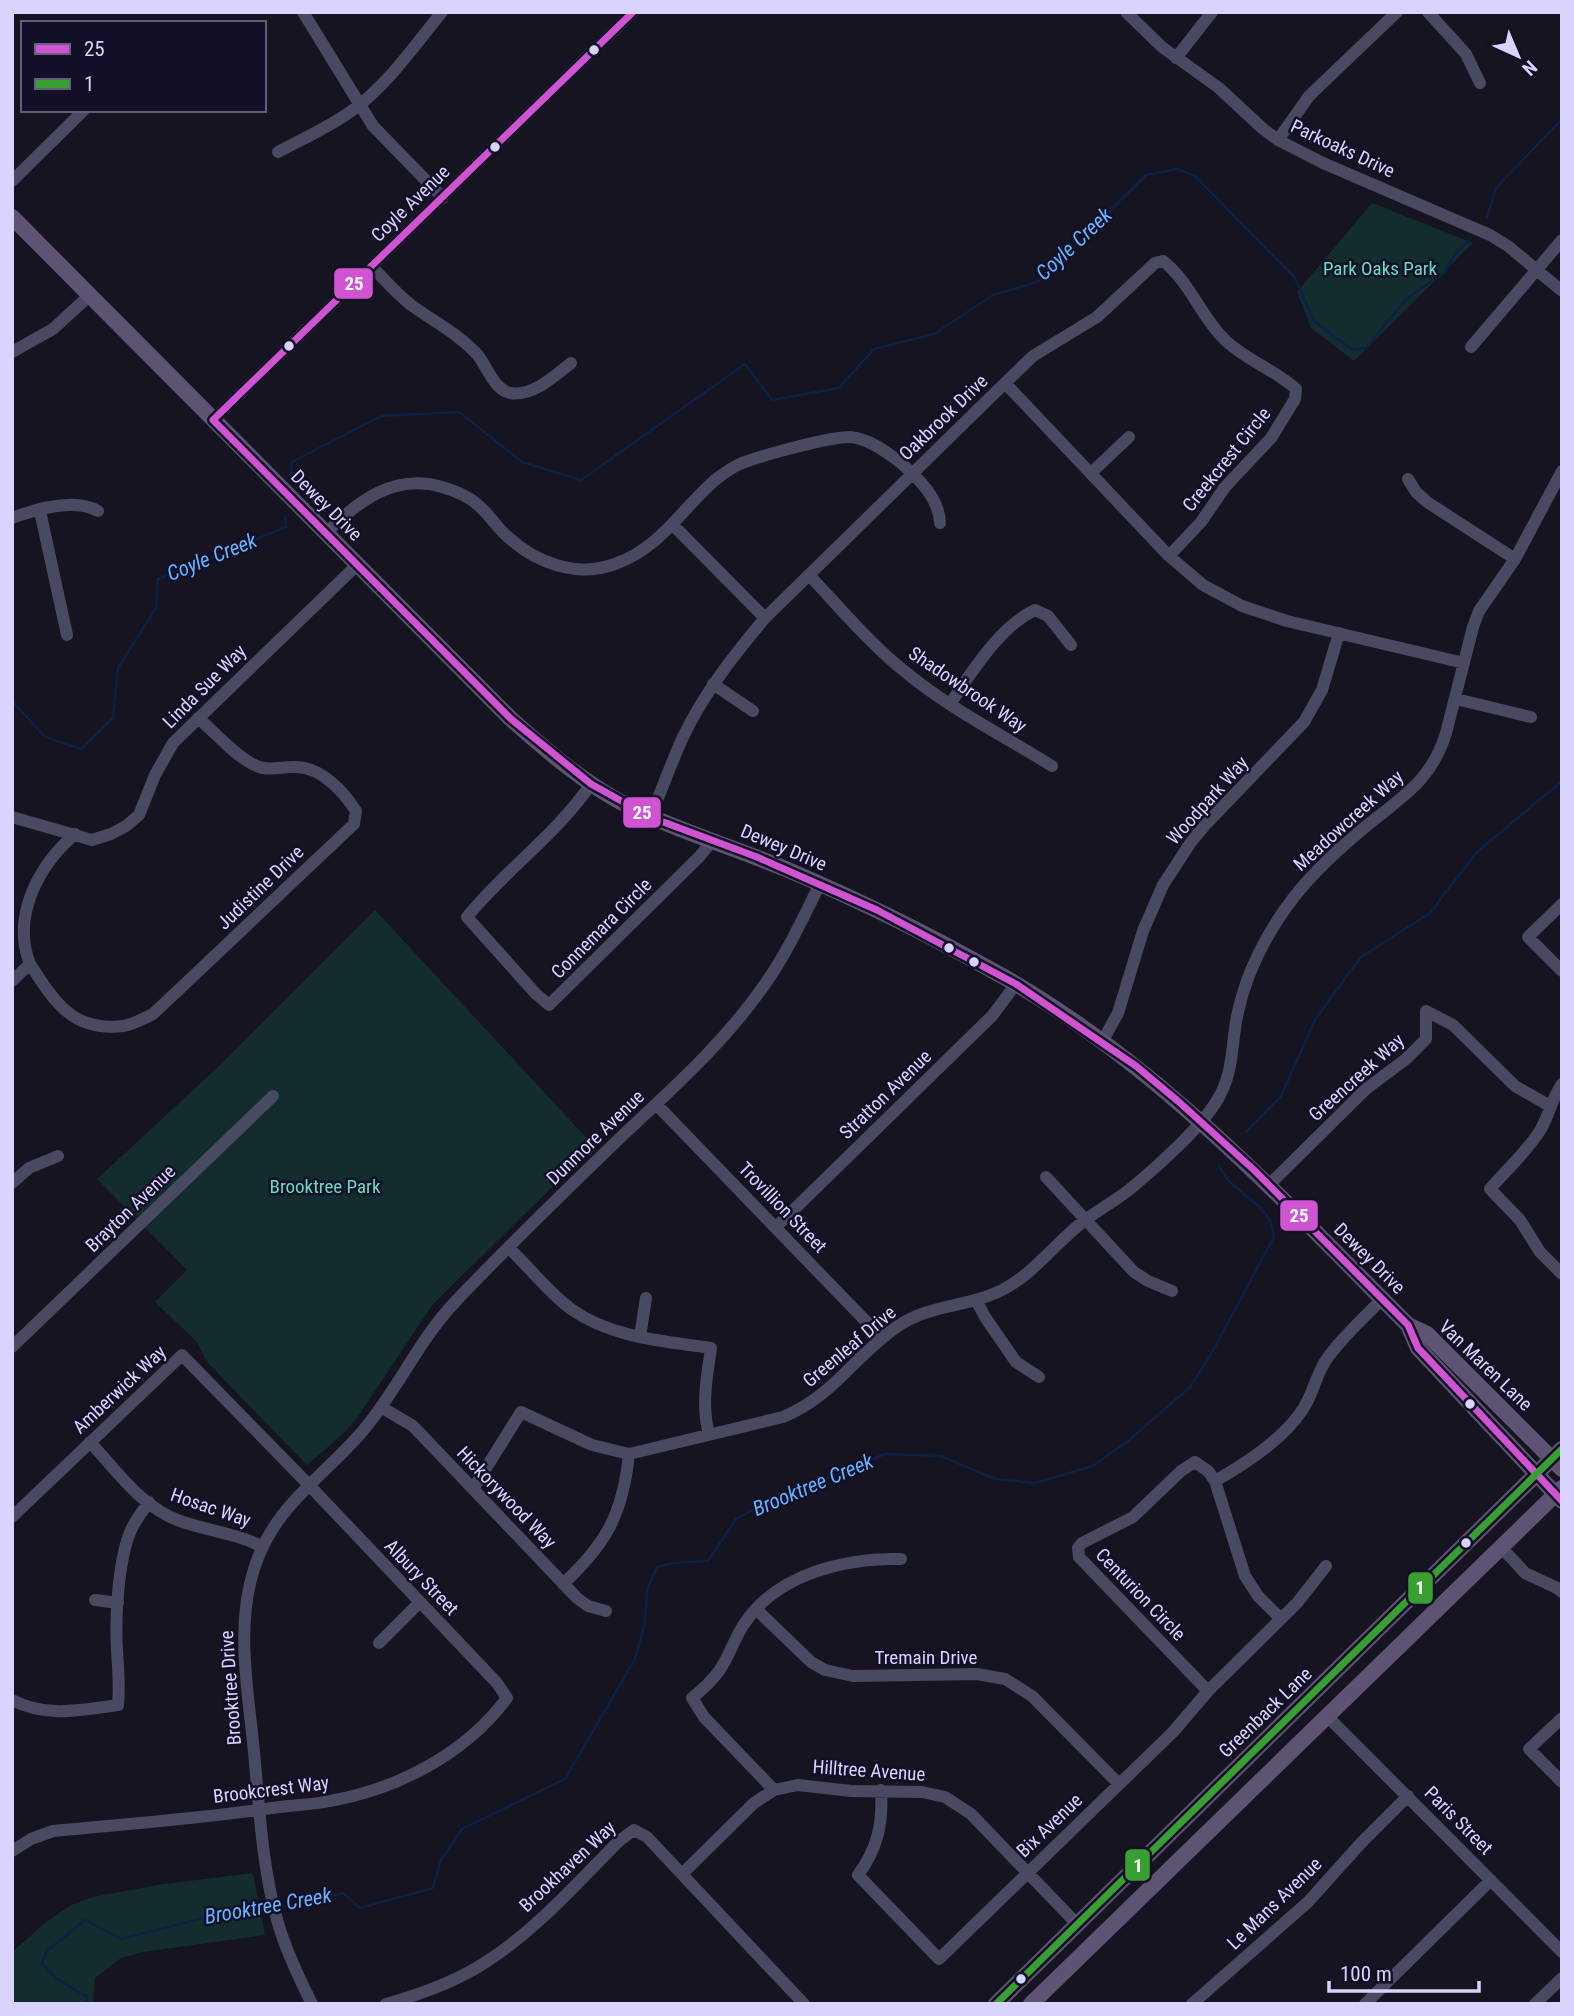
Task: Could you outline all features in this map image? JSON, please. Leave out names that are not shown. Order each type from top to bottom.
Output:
[{"type":"main road","name":"Dewey Drive","points":[[12,217],[511,719],[591,784],[650,817],[820,884],[899,921],[1016,984],[1136,1066],[1269,1185],[1408,1325],[1418,1348],[1560,1495]]},
{"type":"main road","name":"Van Maren Lane","points":[[1408,1325],[1427,1334],[1558,1459]]},
{"type":"main road","name":"Greenback Lane","points":[[996,2004],[1537,1474],[1558,1459]]},
{"type":"main road","points":[[1031,2004],[1501,1547],[1560,1495]]},
{"type":"main road","points":[[1327,1716],[1329,1679]]},
{"type":"main road","points":[[1067,1968],[1077,1924]]},
{"type":"street","points":[[303,12],[373,126],[443,198]]},
{"type":"street","points":[[278,152],[317,132],[359,105],[388,77],[442,12]]},
{"type":"street","name":"Coyle Avenue","points":[[213,420],[633,12]]},
{"type":"street","name":"Parkoaks Drive","points":[[1126,12],[1176,58],[1219,88],[1262,128],[1278,139],[1323,163],[1483,231],[1508,246],[1562,291]]},
{"type":"street","points":[[1176,58],[1212,12]]},
{"type":"street","points":[[1278,139],[1310,96],[1397,12]]},
{"type":"street","points":[[1428,12],[1466,54],[1480,83]]},
{"type":"street","points":[[12,181],[82,112]]},
{"type":"street","points":[[1472,347],[1562,240]]},
{"type":"street","name":"Creekcrest Circle","points":[[1005,383],[1033,356],[1097,317],[1155,263],[1163,261],[1184,282],[1225,340],[1296,389],[1295,399],[1270,438],[1225,487],[1201,522],[1169,556]]},
{"type":"street","points":[[372,267],[401,297],[468,345],[496,383],[508,393],[535,388],[571,363]]},
{"type":"street","points":[[12,352],[53,330],[90,295]]},
{"type":"street","name":"Oakbrook Drive","points":[[650,817],[684,737],[713,684],[765,618],[1005,383],[1169,556],[1203,585],[1242,607],[1287,621],[1464,663]]},
{"type":"street","points":[[326,533],[348,511],[375,493],[399,485],[422,483],[464,495],[478,504],[506,536],[528,553],[568,568],[598,569],[631,558],[647,548],[673,525],[714,481],[740,464],[838,438],[851,437],[865,440],[889,453],[913,474],[935,500],[940,523]]},
{"type":"street","points":[[1091,473],[1129,437]]},
{"type":"street","name":"Meadowcreek Way","points":[[1200,1121],[1215,1105],[1227,1083],[1234,1052],[1237,1016],[1244,992],[1269,933],[1310,879],[1370,823],[1420,782],[1442,748],[1479,611],[1515,559],[1562,471]]},
{"type":"street","points":[[1408,479],[1416,492],[1427,502],[1515,559]]},
{"type":"street","points":[[12,517],[72,504],[86,505],[98,511]]},
{"type":"street","points":[[40,511],[67,635]]},
{"type":"street","points":[[673,525],[765,618]]},
{"type":"street","name":"Linda Sue Way","points":[[12,817],[92,840],[127,826],[139,815],[173,743],[357,565]]},
{"type":"street","name":"Shadowbrook Way","points":[[810,576],[894,663],[950,704],[1052,766]]},
{"type":"street","points":[[950,704],[989,651],[1029,612],[1035,610],[1048,615],[1071,645]]},
{"type":"street","name":"Woodpark Way","points":[[1102,1042],[1118,1013],[1143,932],[1163,885],[1207,823],[1304,722],[1322,690],[1339,633]]},
{"type":"street","points":[[713,684],[754,711]]},
{"type":"street","points":[[1456,699],[1531,717]]},
{"type":"street","name":"Judistine Drive","points":[[30,964],[55,1003],[71,1016],[91,1024],[124,1026],[153,1014],[354,824],[356,811],[328,779],[300,766],[264,768],[248,761],[198,718]]},
{"type":"street","name":"Connemara Circle","points":[[591,784],[559,824],[467,917],[536,994],[550,1004],[713,840]]},
{"type":"street","points":[[12,981],[30,964],[24,938],[30,897],[45,866],[75,835]]},
{"type":"street","name":"Dunmore Avenue","points":[[381,1407],[444,1315],[720,1041],[751,1003],[785,952],[820,884]]},
{"type":"street","points":[[1562,904],[1528,937],[1562,971]]},
{"type":"street","name":"Stratton Avenue","points":[[776,1227],[992,1016],[1016,984]]},
{"type":"street","name":"Greencreek Way","points":[[1269,1185],[1366,1089],[1406,1059],[1426,1039],[1426,1011],[1453,1024],[1515,1087],[1550,1106]]},
{"type":"street","points":[[1562,1084],[1543,1126],[1533,1141],[1490,1189],[1520,1220],[1540,1252],[1562,1274]]},
{"type":"street","name":"Brayton Avenue","points":[[12,1347],[274,1096]]},
{"type":"street","name":"Trovillion Street","points":[[656,1104],[882,1338]]},
{"type":"street","name":"Greenleaf Drive","points":[[473,1489],[521,1412],[592,1445],[629,1454],[783,1417],[805,1406],[820,1398],[882,1338],[913,1317],[926,1311],[991,1295],[1012,1284],[1085,1220],[1134,1186],[1200,1121]]},
{"type":"street","points":[[12,1183],[29,1168],[58,1156]]},
{"type":"street","points":[[1046,1177],[1134,1272],[1172,1291]]},
{"type":"street","points":[[509,1248],[570,1309],[591,1322],[640,1338],[711,1348],[704,1409],[709,1433]]},
{"type":"street","points":[[640,1338],[646,1298]]},
{"type":"street","points":[[1281,1619],[1258,1596],[1245,1576],[1215,1481],[1252,1459],[1291,1423],[1303,1409],[1325,1361],[1341,1340],[1382,1299]]},
{"type":"street","points":[[976,1300],[1016,1362],[1039,1377]]},
{"type":"street","name":"Amberwick Way","points":[[12,1517],[182,1355],[308,1484]]},
{"type":"street","name":"Brooktree Drive","points":[[312,2004],[278,1925],[270,1891],[244,1635],[249,1587],[263,1547],[290,1504],[361,1433],[381,1407]]},
{"type":"street","name":"Hickorywood Way","points":[[381,1407],[413,1426],[582,1602],[606,1611]]},
{"type":"street","name":"Hosac Way","points":[[90,1443],[149,1502],[178,1520],[234,1535],[263,1547]]},
{"type":"street","points":[[563,1584],[591,1556],[609,1529],[626,1485],[629,1454]]},
{"type":"street","name":"Centurion Circle","points":[[1208,1691],[1079,1557],[1078,1548],[1088,1539],[1118,1527],[1133,1517],[1181,1471],[1195,1462],[1208,1471],[1215,1481]]},
{"type":"street","name":"Albury Street","points":[[308,1484],[497,1683],[507,1698]]},
{"type":"street","points":[[12,1700],[24,1706],[54,1712],[118,1705],[118,1603],[128,1536],[149,1502]]},
{"type":"street","points":[[1501,1547],[1525,1573],[1562,1592]]},
{"type":"street","points":[[682,1874],[754,1803],[774,1790],[704,1717],[692,1698],[719,1671],[745,1622],[789,1583],[838,1565],[901,1559]]},
{"type":"street","name":"Bix Avenue","points":[[881,1790],[880,1833],[875,1849],[858,1875],[939,1959],[1173,1731],[1208,1691],[1307,1592],[1326,1566]]},
{"type":"street","points":[[94,1600],[118,1603]]},
{"type":"street","points":[[379,1643],[420,1602]]},
{"type":"street","name":"Tremain Drive","points":[[757,1610],[811,1662],[833,1672],[853,1676],[977,1674],[1005,1679],[1032,1696],[1119,1784]]},
{"type":"street","name":"Brookcrest Way","points":[[12,1851],[53,1831],[260,1810],[343,1799],[375,1790],[407,1777],[446,1755],[491,1720],[507,1698]]},
{"type":"street","name":"Paris Street","points":[[1327,1716],[1562,1952]]},
{"type":"street","points":[[1562,1718],[1530,1749],[1562,1782]]},
{"type":"street","name":"Hilltree Avenue","points":[[774,1790],[798,1785],[851,1791],[935,1794],[960,1805],[1077,1924]]},
{"type":"street","name":"Le Mans Avenue","points":[[1192,2004],[1308,1902],[1408,1796]]},
{"type":"street","name":"Brookhaven Way","points":[[386,2004],[436,1987],[468,1973],[496,1956],[634,1830],[647,1837],[804,2004]]},
{"type":"street","points":[[1365,2004],[1491,1880]]},
{"type":"street","points":[[1535,2004],[1562,1978]]},
{"type":"green space","name":"Park Oaks Park","points":[[1372,203],[1473,243],[1354,361],[1311,328],[1297,292]]},
{"type":"green space","name":"Brooktree Park","points":[[375,910],[594,1146],[433,1304],[357,1418],[307,1465],[207,1362],[197,1342],[155,1302],[187,1270],[97,1179],[218,1067]]},
{"type":"green space","points":[[253,1873],[265,1935],[143,1952],[121,1958],[95,1978],[93,2004],[12,2004],[12,1952],[45,1923],[71,1905],[93,1897],[164,1884]]},
{"type":"waterway","name":"Coyle Creek","points":[[1487,217],[1496,188],[1562,119]]},
{"type":"waterway","name":"Coyle Creek","points":[[291,473],[292,462],[381,416],[459,412],[522,462],[581,480],[745,364],[772,400],[839,388],[874,349],[934,334],[993,295],[1037,282],[1146,175],[1177,169],[1195,176],[1295,278],[1314,321],[1351,349],[1366,348],[1406,299],[1444,273],[1456,253],[1468,241]]},
{"type":"waterway","name":"Coyle Creek","points":[[12,701],[45,737],[81,749],[113,718],[118,668],[156,608],[158,579],[286,527],[285,518]]},
{"type":"waterway","points":[[1246,1132],[1281,1096],[1316,1018],[1361,957],[1430,913],[1476,853],[1562,781]]},
{"type":"waterway","name":"Brooktree Creek","points":[[279,1908],[343,1893],[360,1908],[433,1888],[441,1860],[462,1829],[565,1779],[635,1659],[645,1623],[647,1590],[657,1567],[708,1561],[736,1519],[762,1505],[885,1454],[941,1456],[995,1479],[1035,1483],[1093,1466],[1128,1441],[1190,1387],[1210,1356],[1274,1237],[1270,1220],[1264,1212],[1235,1187],[1219,1165]]},
{"type":"waterway","name":"Brooktree Creek","points":[[86,2004],[87,1997],[57,1979],[42,1964],[46,1952],[85,1920],[122,1939],[207,1917],[269,1910]]},
{"type":"transit line","name":"25","points":[[633,12],[213,420],[511,719],[591,784],[650,817],[757,857],[877,910],[1016,984],[1136,1066],[1254,1170],[1408,1325],[1418,1348],[1562,1501]]},
{"type":"transit line","name":"1","points":[[996,2004],[1562,1449]]}]
